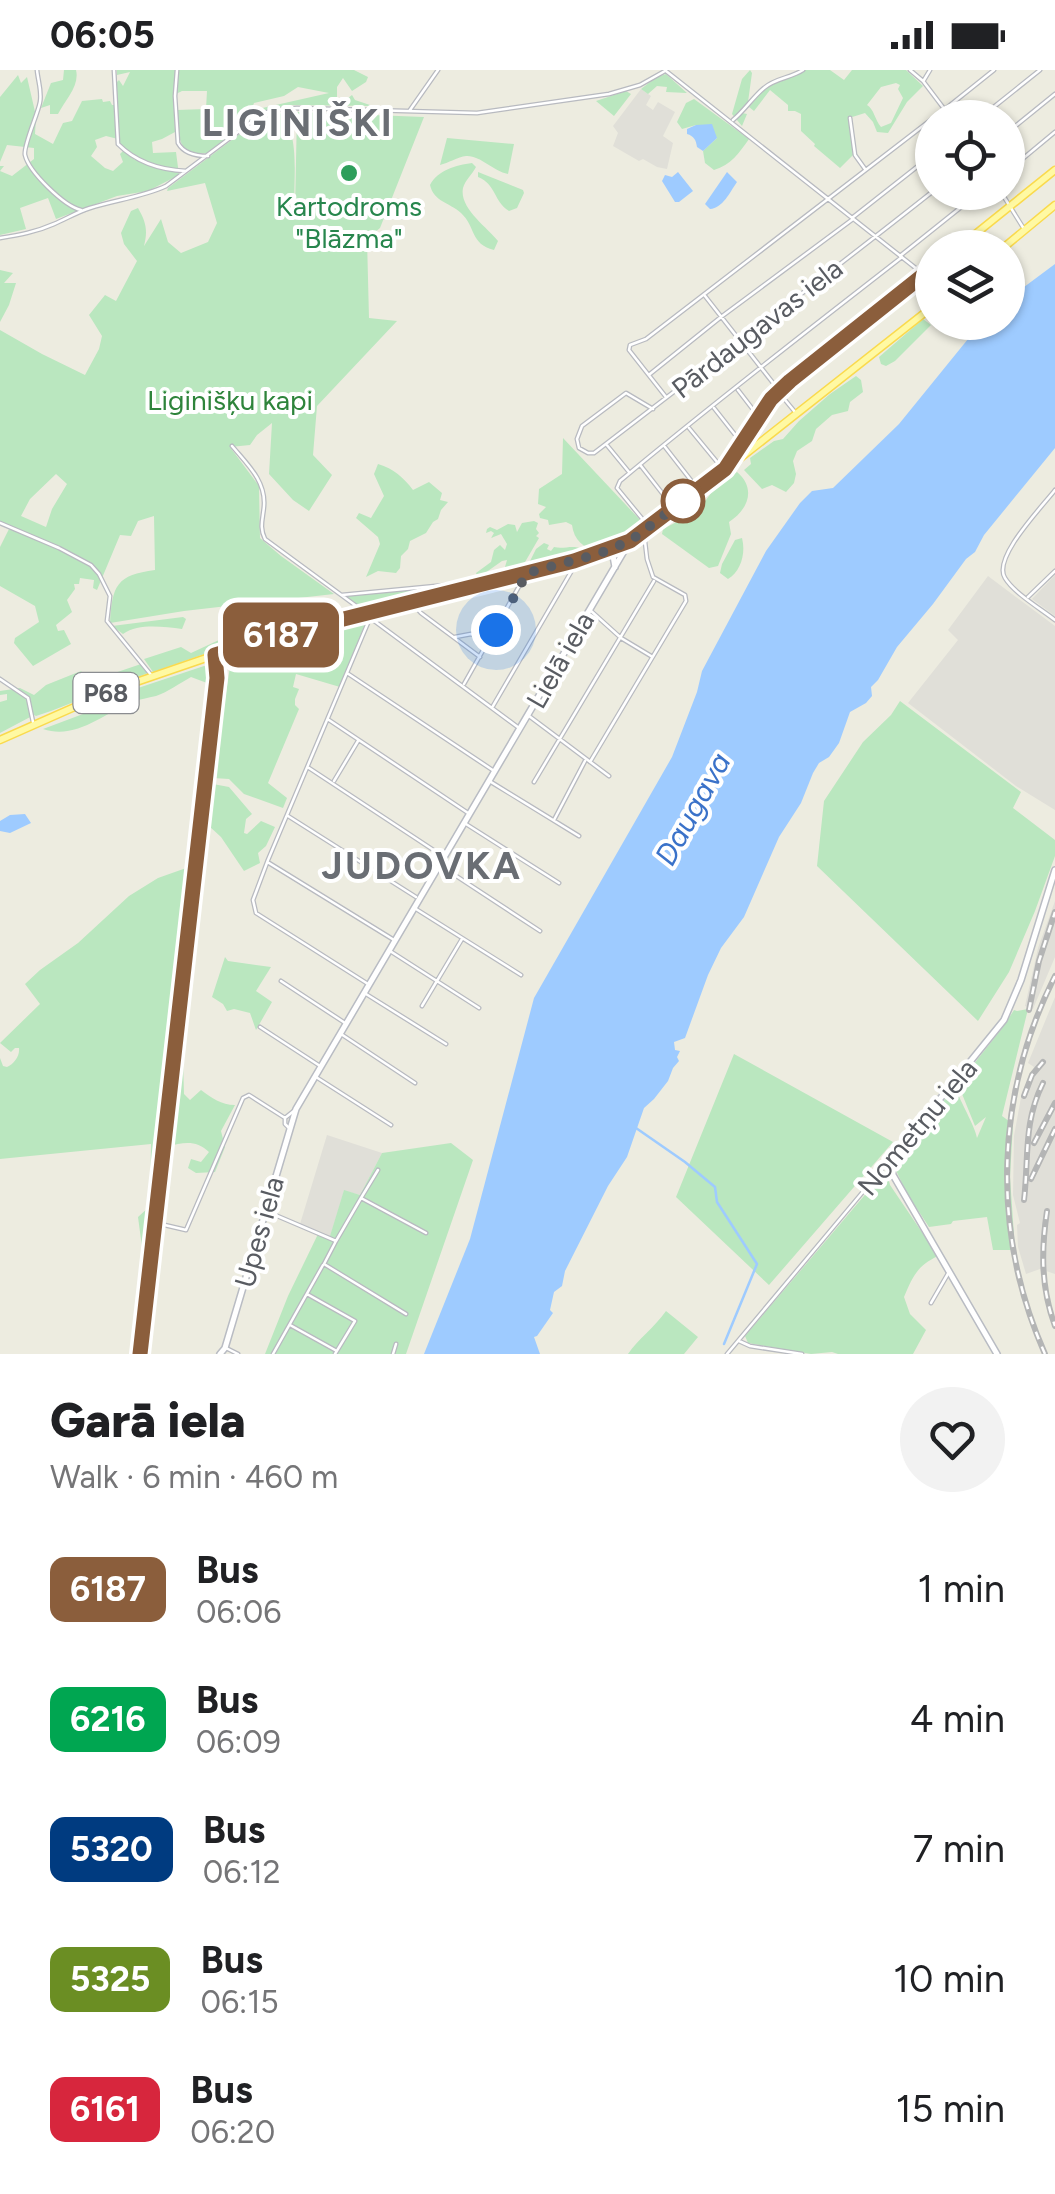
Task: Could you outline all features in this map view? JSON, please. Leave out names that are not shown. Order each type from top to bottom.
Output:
[{"type":"main road","points":[[1025,193],[1055,170]]},
{"type":"main road","points":[[1024,229],[1055,205]]},
{"type":"main road","points":[[980,230],[1004,210]]},
{"type":"main road","name":"P68","points":[[724,469],[779,391],[915,282]]},
{"type":"main road","name":"Lielā iela","points":[[630,541],[915,320]]},
{"type":"main road","name":"P68","points":[[0,740],[152,676],[215,655],[574,561],[630,541]]},
{"type":"street","points":[[38,70],[41,98],[25,148],[26,157],[33,170],[70,207],[84,210]]},
{"type":"street","points":[[114,70],[118,144],[132,156],[158,167],[188,170]]},
{"type":"street","points":[[178,70],[174,96],[178,144],[188,152],[208,156]]},
{"type":"street","points":[[409,112],[438,70]]},
{"type":"street","points":[[0,238],[25,234],[84,210],[153,192],[273,110],[476,113],[526,108],[628,90],[665,70],[915,268]]},
{"type":"street","points":[[732,122],[763,88],[803,70]]},
{"type":"street","points":[[910,70],[938,100]]},
{"type":"street","points":[[924,82],[930,70]]},
{"type":"street","points":[[956,100],[994,70]]},
{"type":"street","points":[[1002,100],[1040,70]]},
{"type":"street","points":[[1025,118],[1055,94]]},
{"type":"street","points":[[850,118],[854,155],[866,170]]},
{"type":"street","points":[[667,398],[629,350],[630,344],[646,339],[915,132]]},
{"type":"street","points":[[1025,156],[1055,132]]},
{"type":"street","points":[[649,375],[915,169]]},
{"type":"street","name":"Pārdaugavas iela","points":[[653,409],[626,393],[582,426],[577,439],[580,448],[594,453],[653,409],[915,206]]},
{"type":"street","points":[[554,820],[686,598],[654,580],[646,559],[646,530],[617,486],[958,210]]},
{"type":"street","points":[[1012,210],[1024,229]]},
{"type":"street","points":[[704,295],[796,414]]},
{"type":"street","points":[[737,388],[759,417]]},
{"type":"street","points":[[714,406],[742,443]]},
{"type":"street","points":[[688,426],[724,469]]},
{"type":"street","points":[[606,444],[630,473]]},
{"type":"street","points":[[232,446],[259,479],[265,540],[520,728]]},
{"type":"street","points":[[664,446],[698,490]]},
{"type":"street","points":[[640,465],[674,508]]},
{"type":"street","points":[[1055,490],[1053,498],[1005,555],[1002,572],[1018,591],[1055,620]]},
{"type":"street","points":[[0,524],[80,557],[95,568],[110,596],[107,621],[152,676]]},
{"type":"street","name":"Lielā iela","points":[[296,1109],[630,541]]},
{"type":"street","points":[[603,552],[612,556],[616,566]]},
{"type":"street","points":[[492,707],[574,561]]},
{"type":"street","points":[[1027,598],[1055,571]]},
{"type":"street","points":[[463,686],[527,573]]},
{"type":"street","points":[[534,782],[654,580]]},
{"type":"street","points":[[340,595],[467,583],[477,586]]},
{"type":"street","points":[[412,602],[420,613],[480,658]]},
{"type":"street","points":[[590,610],[621,638],[652,657]]},
{"type":"street","points":[[366,616],[347,673],[253,900],[256,913],[370,985]]},
{"type":"street","points":[[485,634],[491,628],[496,630]]},
{"type":"street","points":[[455,638],[492,636]]},
{"type":"street","points":[[140,1354],[217,678],[215,655]]},
{"type":"street","points":[[347,673],[495,772]]},
{"type":"street","points":[[0,679],[28,698],[34,724]]},
{"type":"street","points":[[528,716],[609,776]]},
{"type":"street","points":[[328,720],[470,814]]},
{"type":"street","points":[[333,782],[358,740]]},
{"type":"street","points":[[308,767],[444,857]]},
{"type":"street","points":[[490,781],[578,836]]},
{"type":"street","points":[[287,815],[420,900]]},
{"type":"street","points":[[465,823],[558,883]]},
{"type":"street","points":[[268,862],[395,941]]},
{"type":"street","points":[[440,865],[540,931]]},
{"type":"street","name":"Nometņu iela","points":[[727,1354],[1004,1020],[1021,980],[1055,870]]},
{"type":"street","points":[[414,908],[521,975]]},
{"type":"street","points":[[422,1006],[462,939]]},
{"type":"street","points":[[389,950],[479,1008]]},
{"type":"street","points":[[281,981],[346,1023]]},
{"type":"street","points":[[364,994],[446,1044]]},
{"type":"street","points":[[260,1026],[320,1066]]},
{"type":"street","points":[[339,1034],[415,1082]]},
{"type":"street","points":[[314,1076],[392,1125]]},
{"type":"street","points":[[154,1222],[186,1230],[243,1098],[248,1095],[284,1118],[290,1129]]},
{"type":"street","points":[[284,1118],[296,1109]]},
{"type":"street","name":"Upes iela","points":[[223,1351],[296,1109]]},
{"type":"street","points":[[896,1152],[891,1166],[893,1174],[997,1354]]},
{"type":"street","points":[[273,1354],[378,1170]]},
{"type":"street","points":[[361,1198],[426,1233]]},
{"type":"street","points":[[265,1210],[336,1241]]},
{"type":"street","points":[[324,1264],[406,1314]]},
{"type":"street","points":[[931,1303],[950,1270]]},
{"type":"street","points":[[289,1324],[336,1352],[354,1321],[306,1294]]},
{"type":"street","points":[[738,1340],[750,1346],[802,1354]]},
{"type":"street","points":[[393,1354],[396,1344]]},
{"type":"street","points":[[223,1351],[238,1354]]},
{"type":"shaded area","points":[[641,89],[651,96],[646,105],[653,110],[658,102],[675,112],[663,136],[673,143],[667,169],[643,159],[639,161],[613,146],[618,133],[613,126]]},
{"type":"shaded area","points":[[1055,575],[1055,616],[1032,599]]},
{"type":"shaded area","points":[[988,576],[1055,626],[1055,810],[1016,786],[908,703],[958,640],[948,630]]},
{"type":"shaded area","points":[[1055,901],[1055,957],[1033,1009],[1025,1006],[1038,948]]},
{"type":"shaded area","points":[[1055,997],[1055,1274],[1040,1269],[1026,1274],[1018,1247],[1020,1223],[1013,1195],[1014,1136],[1022,1092],[1034,1067],[1028,1063]]},
{"type":"shaded area","points":[[327,1135],[382,1153],[360,1195],[344,1191],[330,1237],[300,1224]]},
{"type":"green space","points":[[64,70],[76,70],[76,82],[58,114],[50,114],[50,105],[41,108],[51,83],[63,80]]},
{"type":"green space","points":[[117,70],[354,70],[368,77],[352,91],[343,78],[337,87],[337,100],[343,102],[352,95],[355,100],[373,106],[289,105],[258,114],[207,153],[184,147],[177,110],[206,109],[207,91],[176,94],[176,78],[175,132],[152,142],[153,153],[176,152],[179,175],[148,191],[117,196],[56,219],[48,198],[20,208],[26,229],[0,235],[0,171],[12,176],[34,159],[34,148],[7,145],[0,162],[0,97],[18,75],[21,83],[27,77],[36,116],[35,134],[53,144],[63,123],[72,121],[82,101],[102,99],[117,105],[117,82],[123,86],[130,72],[117,75]],"holes":[[[298,87],[329,93],[252,108],[254,103],[284,96]],[[106,136],[118,139],[121,146],[138,158],[135,160],[123,151],[123,162],[113,171],[105,168],[91,156],[97,147],[95,140]]]},
{"type":"green space","points":[[750,70],[748,102],[742,113],[747,114],[742,126],[732,114],[742,79]]},
{"type":"green space","points":[[805,70],[830,70],[844,80],[852,70],[906,70],[923,86],[907,102],[888,133],[877,132],[865,113],[849,118],[853,155],[840,168],[801,131],[801,114],[788,111],[788,105],[770,90],[754,111],[749,107],[770,85]],"holes":[[[900,85],[903,98],[891,123],[881,127],[867,105],[881,87]]]},
{"type":"green space","points":[[666,74],[687,93],[666,92],[667,87],[657,86],[648,94],[641,89],[655,78]]},
{"type":"green space","points":[[626,91],[631,94],[614,116],[596,101]]},
{"type":"green space","points":[[694,99],[749,139],[730,162],[714,170],[705,163],[703,151],[717,138],[696,125],[682,129],[677,122],[686,103]]},
{"type":"green space","name":"Liginišķu kapi","points":[[297,112],[424,117],[380,228],[367,239],[369,318],[397,321],[317,406],[313,455],[332,475],[309,511],[269,474],[272,423],[250,445],[230,447],[259,486],[260,538],[334,594],[110,623],[119,584],[132,575],[155,570],[154,516],[138,521],[131,536],[120,535],[97,590],[93,588],[94,580],[80,578],[79,584],[74,584],[67,600],[72,612],[56,625],[58,631],[64,630],[71,644],[33,666],[14,643],[15,638],[39,622],[35,606],[0,586],[0,547],[9,529],[58,547],[0,522],[0,330],[85,375],[102,336],[89,315],[105,295],[116,301],[137,261],[121,233],[131,211],[138,208],[143,218],[144,246],[161,219],[168,242],[181,253],[208,242],[217,223],[205,183],[167,191],[168,188],[257,121],[280,113],[294,146],[295,210]],"holes":[[[56,474],[67,484],[46,527],[21,516],[30,499]]]},
{"type":"green space","points":[[447,138],[514,144],[508,174],[471,156],[440,165]]},
{"type":"green space","points":[[472,163],[476,167],[464,185],[465,203],[498,241],[494,250],[481,244],[466,218],[438,198],[430,185],[448,169]]},
{"type":"green space","points":[[478,172],[523,190],[517,208],[509,211],[504,207]]},
{"type":"green space","points":[[0,270],[13,273],[4,283],[16,283],[0,322]]},
{"type":"green space","points":[[915,326],[916,340],[895,361],[886,366],[879,357]]},
{"type":"green space","points":[[856,376],[863,392],[850,402],[848,411],[832,415],[816,429],[812,441],[797,451],[793,461],[794,483],[786,492],[772,485],[762,489],[744,470],[751,464],[750,458],[783,439],[830,394]]},
{"type":"green space","points":[[563,438],[644,527],[598,551],[580,542],[572,525],[549,525],[548,520],[540,518],[546,507],[538,504],[539,489],[562,474]]},
{"type":"green space","points":[[378,464],[398,474],[413,490],[429,482],[442,493],[440,500],[448,502],[426,533],[410,541],[396,573],[378,571],[366,577],[380,544],[378,537],[356,518],[359,513],[371,518],[384,496],[374,474]]},
{"type":"green space","points":[[737,472],[747,485],[748,498],[729,522],[731,534],[718,566],[709,568],[662,534],[663,529],[698,511],[714,489]]},
{"type":"green space","points":[[522,523],[538,523],[539,538],[521,569],[514,573],[505,567],[507,560],[502,561],[478,578],[476,573],[491,562],[494,550],[500,545],[505,550],[507,544],[501,534],[491,538],[494,533],[486,533],[487,529],[497,530],[508,524],[515,525],[517,532]]},
{"type":"green space","points":[[742,538],[741,561],[728,579],[720,573],[722,564],[735,540]]},
{"type":"green space","points":[[544,543],[551,551],[554,547],[575,547],[587,553],[530,568],[536,549]]},
{"type":"green space","points":[[465,585],[365,611],[344,597],[354,595]]},
{"type":"green space","points":[[186,619],[182,629],[144,627],[123,634],[112,626]]},
{"type":"green space","points":[[345,623],[365,624],[340,687],[296,674],[293,687],[299,689],[295,705],[299,709],[268,783],[287,798],[283,808],[244,794],[229,779],[213,778],[231,660],[220,665],[222,656]]},
{"type":"green space","points":[[219,640],[233,644],[153,672],[144,659],[181,647],[191,653]]},
{"type":"green space","points":[[141,664],[148,673],[34,715],[0,733],[0,702],[7,700],[7,694],[0,695],[0,691],[20,688],[34,695],[46,685],[81,671],[88,682]]},
{"type":"green space","points":[[204,666],[212,668],[207,683],[191,677],[78,728],[43,729],[83,714],[117,695]]},
{"type":"green space","points":[[900,701],[1021,792],[1013,808],[1055,840],[1055,856],[1035,911],[1009,972],[978,1021],[817,866],[824,801],[863,742]]},
{"type":"green space","points":[[213,784],[229,787],[252,814],[246,819],[244,833],[261,821],[275,827],[258,853],[260,863],[244,871],[209,826]]},
{"type":"green space","points":[[189,867],[192,872],[148,1260],[144,1262],[138,1217],[149,1207],[151,1144],[0,1159],[0,1058],[7,1067],[16,1059],[19,1048],[11,1052],[0,1043],[40,1004],[25,984],[40,970],[78,943],[129,896],[158,878]]},
{"type":"green space","points":[[225,957],[228,961],[271,967],[256,991],[272,1002],[256,1030],[250,1013],[227,1011],[212,997]]},
{"type":"green space","points":[[1028,1009],[1002,1116],[1013,1124],[1010,1177],[1015,1250],[993,1250],[987,1217],[929,1227],[894,1166],[900,1152],[953,1090],[977,1138],[986,1117],[975,1126],[958,1084],[1014,1010]]},
{"type":"green space","points":[[734,1054],[893,1142],[769,1285],[676,1197]]},
{"type":"green space","points":[[183,1061],[184,1094],[190,1100],[201,1090],[235,1105],[221,1131],[225,1147],[215,1172],[196,1173],[188,1168],[191,1159],[201,1162],[209,1152],[199,1145],[167,1147],[177,1071]]},
{"type":"green space","points":[[451,1143],[473,1160],[406,1354],[265,1354],[319,1232],[330,1236],[344,1190],[360,1195],[382,1153]]},
{"type":"green space","points":[[886,1170],[890,1185],[938,1256],[916,1272],[904,1297],[910,1314],[926,1330],[913,1354],[811,1354],[748,1343],[745,1336]]},
{"type":"green space","points":[[666,1311],[698,1337],[684,1354],[628,1354],[657,1322]]},
{"type":"water","points":[[712,124],[717,138],[703,151],[687,129]]},
{"type":"water","points":[[678,172],[693,191],[675,202],[662,181],[665,175],[672,177]]},
{"type":"water","points":[[727,172],[737,182],[722,203],[710,209],[705,204]]},
{"type":"water","name":"Daugava","points":[[1055,264],[1055,448],[897,647],[871,687],[872,696],[850,712],[839,743],[813,773],[801,803],[779,837],[744,917],[721,948],[685,1038],[674,1042],[675,1050],[680,1051],[679,1061],[668,1081],[644,1108],[627,1157],[565,1271],[562,1286],[554,1292],[550,1310],[553,1313],[534,1337],[540,1354],[424,1354],[470,1239],[534,998],[672,757],[702,671],[766,551],[812,491],[833,488],[899,424],[967,340],[1025,340],[1025,286]]},
{"type":"water","points":[[25,814],[31,823],[10,833],[0,831],[0,821],[10,815]]},
{"type":"waterway","points":[[636,1128],[715,1187],[717,1202],[757,1264],[724,1344]]},
{"type":"railway","points":[[1029,1010],[1055,912]]},
{"type":"railway","points":[[1045,1354],[1027,1308],[1015,1260],[1007,1164],[1021,1068],[1035,1021],[1055,976]]},
{"type":"railway","points":[[1024,1096],[1032,1075],[1043,1062]]},
{"type":"railway","points":[[1024,1200],[1030,1127],[1043,1083]]},
{"type":"railway","points":[[1034,1143],[1055,1103]]},
{"type":"railway","points":[[1031,1179],[1055,1129]]},
{"type":"railway","points":[[1047,1211],[1044,1269],[1055,1326]]},
{"type":"bus line","name":"6187","points":[[140,1354],[218,669],[215,655],[574,561],[630,541],[725,469],[771,399],[915,282]]},
{"type":"place","name":"Kartodroms \"Blāzma\"","points":[[349,173]]},
{"type":"district","name":"LIGINIŠKI","points":[[298,123]]},
{"type":"district","name":"JUDOVKA","points":[[422,866]]},
{"type":"route","points":[[496,630],[527,573],[630,541],[683,501]]}]
